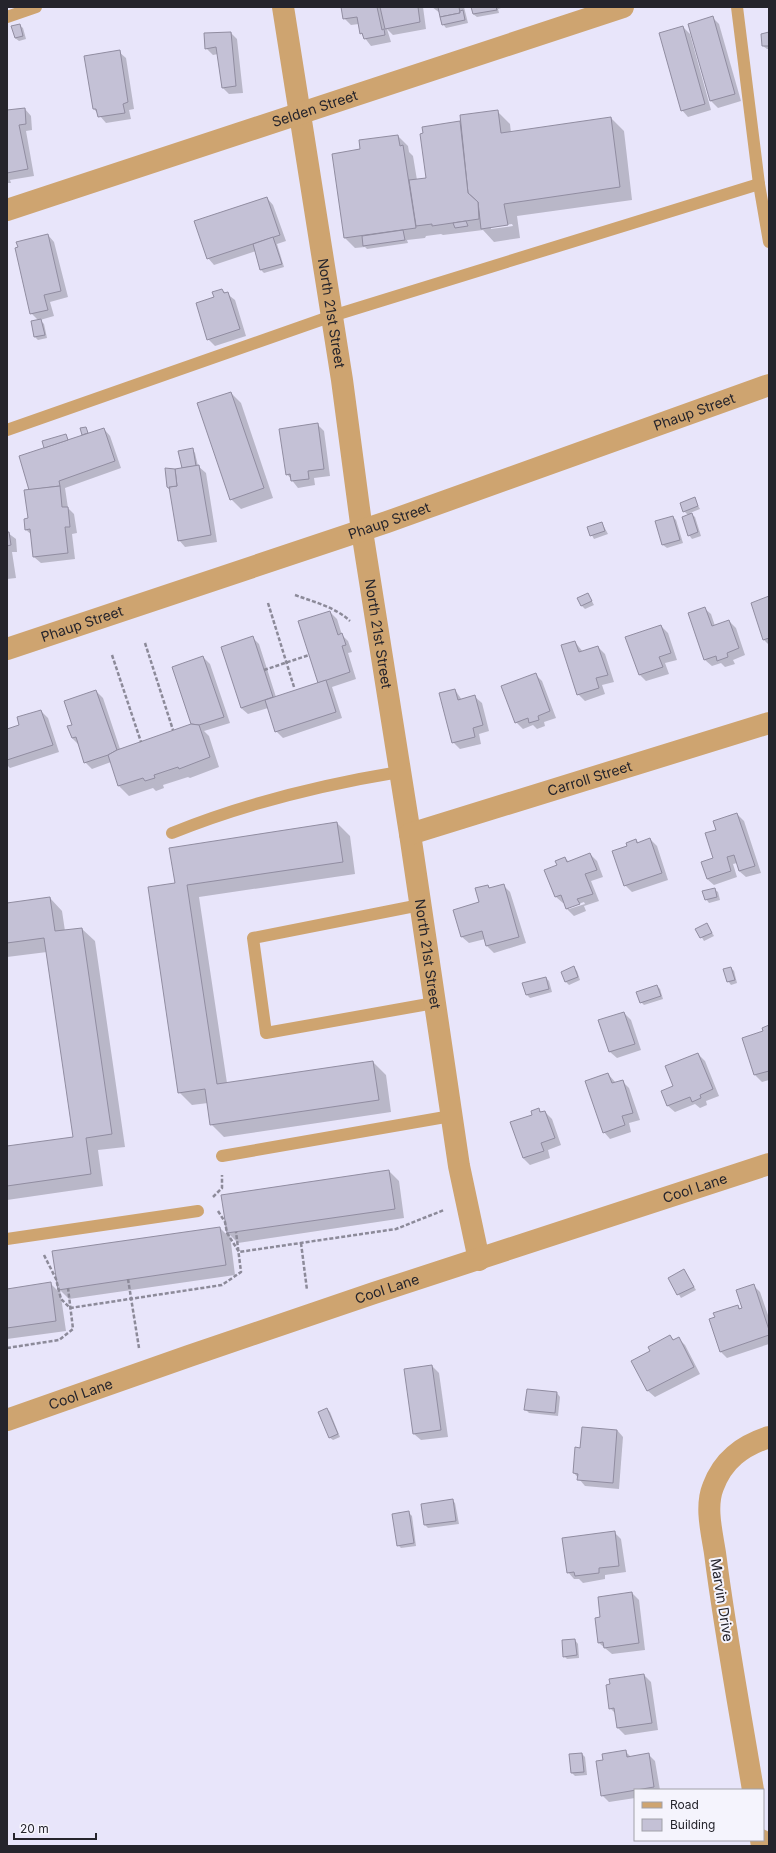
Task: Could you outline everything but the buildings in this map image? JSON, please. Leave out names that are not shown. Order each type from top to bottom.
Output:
[{"type":"street","name":"North 21st Street","points":[[283,7],[332,316],[362,531],[410,834],[451,1116],[459,1166],[479,1260]]},
{"type":"street","name":"Selden Street","points":[[7,210],[300,115],[623,7]]},
{"type":"street","name":"Phaup Street","points":[[7,649],[362,531],[769,385]]},
{"type":"street","name":"Carroll Street","points":[[410,834],[769,723]]},
{"type":"street","name":"Cool Lane","points":[[7,1420],[189,1356],[769,1164]]},
{"type":"street","name":"Marvin Drive","points":[[753,1789],[718,1574],[710,1509],[712,1488],[722,1467],[737,1451],[769,1437]]},
{"type":"lane","points":[[7,17],[36,7]]},
{"type":"lane","points":[[737,7],[759,184],[769,242]]},
{"type":"lane","points":[[7,430],[332,316],[759,184]]},
{"type":"lane","points":[[172,833],[204,820],[264,801],[338,782],[399,772]]},
{"type":"lane","points":[[420,905],[253,938],[266,1033],[434,1003]]},
{"type":"lane","points":[[222,1156],[451,1116]]},
{"type":"lane","points":[[7,1239],[198,1211]]},
{"type":"path","points":[[295,595],[331,608],[343,615],[352,623]]},
{"type":"path","points":[[268,604],[294,687]]},
{"type":"path","points":[[145,644],[173,730]]},
{"type":"path","points":[[112,655],[140,742]]},
{"type":"path","points":[[264,670],[309,655]]},
{"type":"path","points":[[214,1205],[225,1222],[227,1234],[239,1252]]},
{"type":"path","points":[[239,1252],[396,1229],[444,1210]]},
{"type":"path","points":[[70,1308],[222,1285],[240,1272],[236,1232]]},
{"type":"path","points":[[301,1243],[307,1296]]},
{"type":"path","points":[[42,1252],[56,1279],[61,1299],[70,1308]]},
{"type":"path","points":[[128,1279],[139,1351]]},
{"type":"path","points":[[7,1348],[59,1340],[73,1329],[68,1288]]}]
